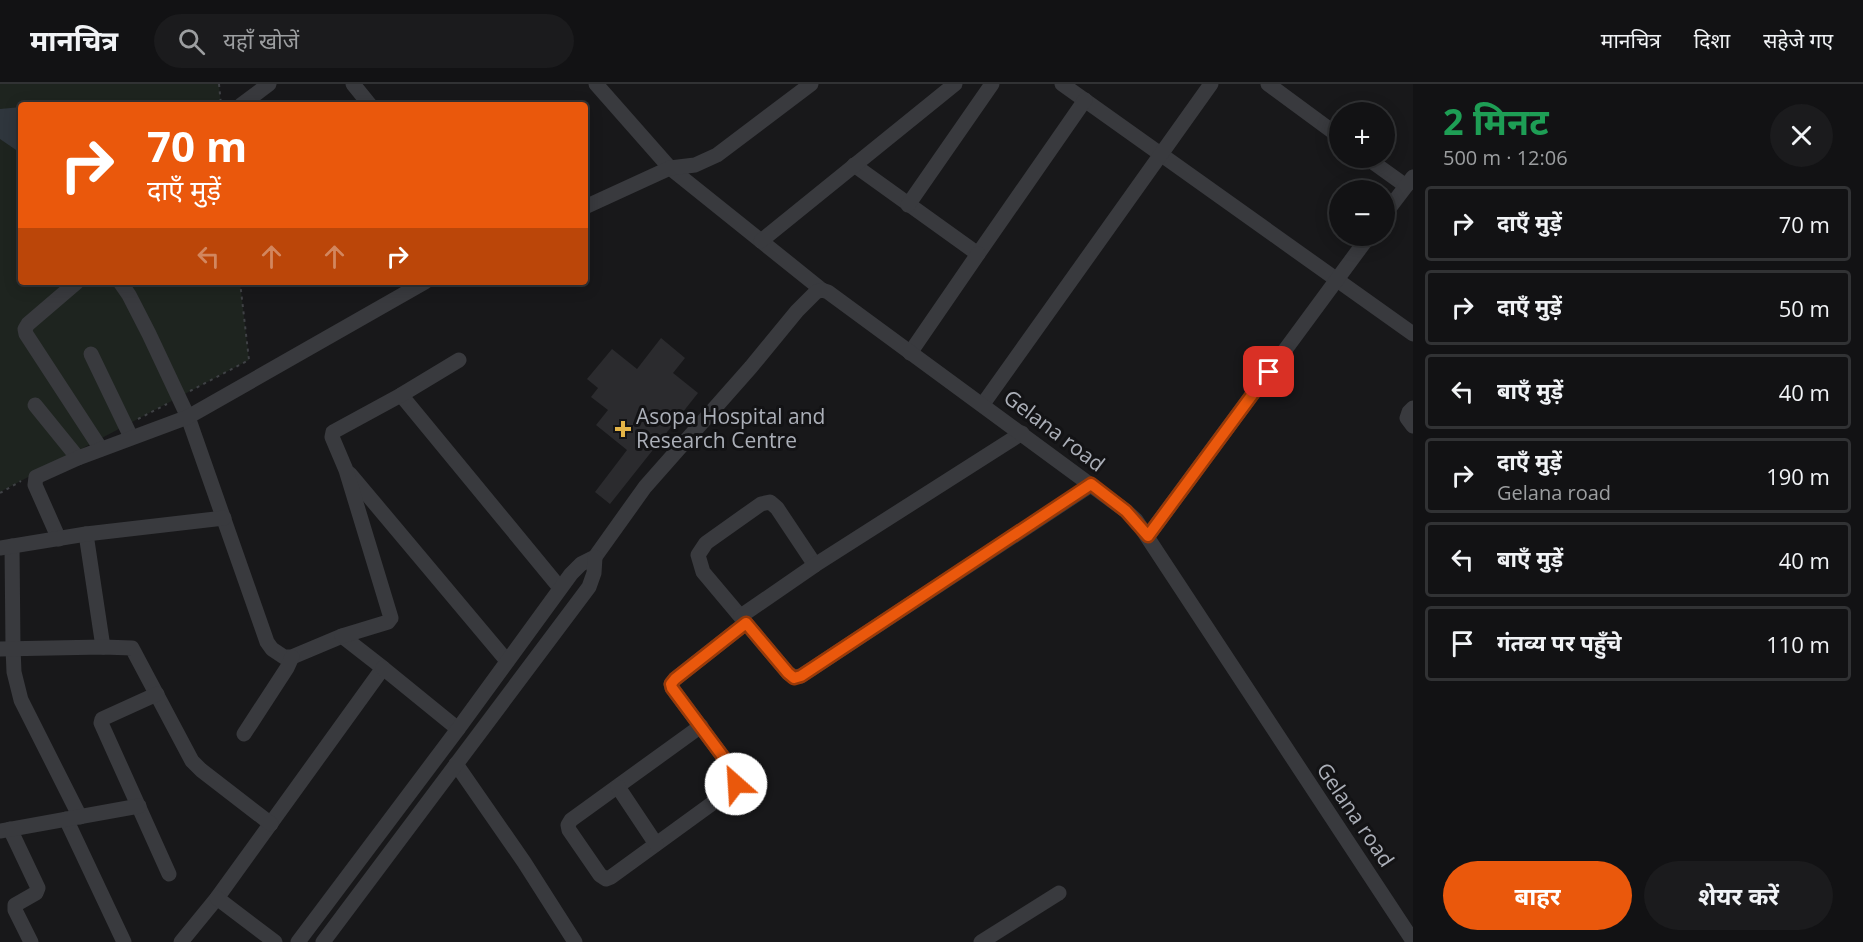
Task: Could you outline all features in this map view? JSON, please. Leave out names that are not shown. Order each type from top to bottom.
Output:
[{"type":"street","points":[[245,102],[269,84]]},
{"type":"street","points":[[353,84],[368,102]]},
{"type":"street","name":"Gelana road","points":[[596,84],[670,168],[822,290],[828,292],[983,404],[1126,511],[1148,536],[1278,738],[1413,941]]},
{"type":"street","points":[[588,206],[670,168],[694,165],[717,155],[811,84]]},
{"type":"street","points":[[762,241],[955,84]]},
{"type":"street","points":[[908,205],[992,84]]},
{"type":"street","points":[[1062,84],[1413,334]]},
{"type":"street","points":[[983,404],[1211,84]]},
{"type":"street","points":[[1268,84],[1329,129]]},
{"type":"street","points":[[910,352],[1085,100]]},
{"type":"street","points":[[854,165],[978,254]]},
{"type":"street","points":[[1384,168],[1409,182],[1395,200]]},
{"type":"street","points":[[1148,536],[1362,246]]},
{"type":"street","points":[[73,285],[27,324],[25,329],[26,334],[101,449]]},
{"type":"street","points":[[122,285],[149,334],[188,417],[267,642],[272,649],[284,657],[292,657],[342,636],[388,622],[391,618],[346,470],[332,437],[333,432],[459,360]]},
{"type":"street","points":[[59,539],[34,482],[36,477],[131,437],[188,417],[420,285]]},
{"type":"street","points":[[298,942],[571,574],[581,564],[595,557],[645,487],[797,311],[816,292],[822,290]]},
{"type":"street","points":[[91,354],[131,437]]},
{"type":"street","points":[[401,395],[560,588]]},
{"type":"street","points":[[35,405],[78,458]]},
{"type":"street","points":[[1413,408],[1407,418],[1413,426]]},
{"type":"street","points":[[701,726],[571,820],[568,825],[569,830],[600,875],[606,879],[612,877],[736,784],[738,777],[701,726],[672,688],[671,684],[675,679],[743,620],[815,565],[1022,433]]},
{"type":"street","points":[[346,470],[507,661]]},
{"type":"street","points":[[815,565],[771,502],[761,504],[706,543],[698,555],[703,572],[794,678],[801,676],[1091,484]]},
{"type":"street","points":[[124,942],[21,700],[6,648],[6,547],[86,534],[224,518]]},
{"type":"street","points":[[86,534],[103,647]]},
{"type":"street","points":[[323,942],[590,587],[595,557]]},
{"type":"street","points":[[342,636],[458,729]]},
{"type":"street","points":[[6,648],[132,648],[192,761],[270,824]]},
{"type":"street","points":[[244,734],[292,657]]},
{"type":"street","points":[[182,942],[217,898],[383,668]]},
{"type":"street","points":[[157,694],[102,718],[101,723],[169,874]]},
{"type":"street","points":[[456,764],[524,862],[575,942]]},
{"type":"street","points":[[618,787],[656,844]]},
{"type":"street","points":[[31,942],[15,910],[15,905],[36,893],[38,888],[5,830],[139,806]]},
{"type":"street","points":[[981,942],[1059,893]]},
{"type":"street","points":[[217,898],[275,942]]},
{"type":"path","points":[[219,84],[221,102]]},
{"type":"path","points":[[187,393],[249,360],[240,285]]},
{"type":"path","points":[[135,421],[166,404]]},
{"type":"path","points":[[0,492],[21,482]]},
{"type":"shaded area","points":[[0,84],[219,84],[221,102],[18,102],[18,285],[240,285],[249,360],[0,492]]},
{"type":"shaded area","points":[[18,107],[18,151],[0,139],[0,109]]},
{"type":"building","points":[[661,338],[685,358],[673,373],[698,393],[610,504],[595,492],[627,450],[596,425],[608,410],[591,397],[598,388],[587,379],[612,349],[637,369]]},
{"type":"place","name":"Asopa Hospital and Research Centre","points":[[623,429]]},
{"type":"route","points":[[736,784],[738,777],[671,684],[746,623],[794,678],[801,676],[1091,484],[1136,520],[1148,536],[1269,372]]}]
